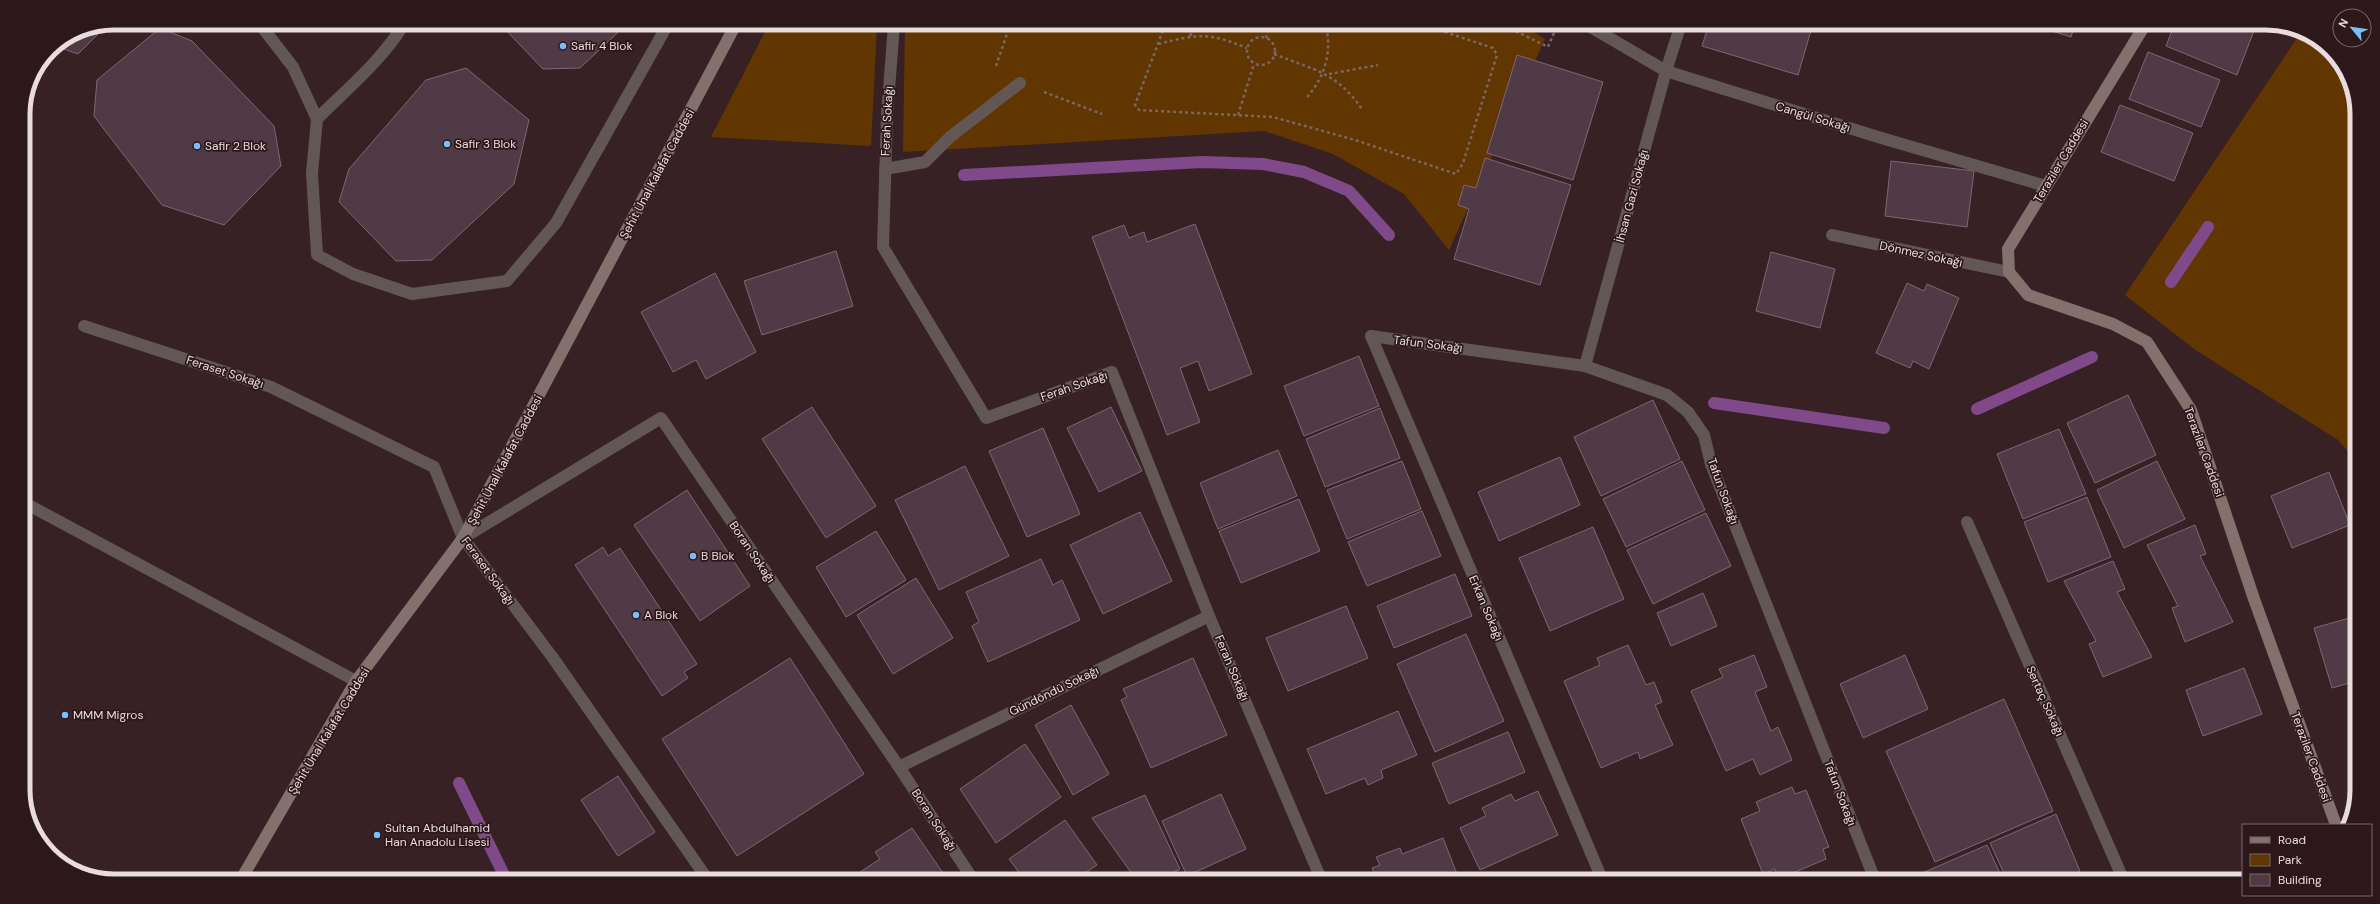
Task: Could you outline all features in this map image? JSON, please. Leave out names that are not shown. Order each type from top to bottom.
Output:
[{"type":"street","points":[[264,30],[293,68],[317,119],[312,173],[318,255],[353,274],[412,294],[508,281],[556,223],[665,30]]},
{"type":"street","points":[[317,119],[370,65],[396,37],[400,30]]},
{"type":"street","name":"Şehit Ünal Kalafat Caddesi","points":[[244,874],[356,681],[464,538],[733,30]]},
{"type":"street","name":"Ferah Sokağı","points":[[894,30],[887,115],[882,246],[986,418],[1112,372],[1209,616],[1319,874]]},
{"type":"street","name":"Cangül Sokağı","points":[[1596,30],[1666,71],[1878,137],[2046,186]]},
{"type":"street","name":"İhsan Gazi Sokağı","points":[[1585,366],[1666,71],[1679,30]]},
{"type":"street","name":"Teraziler Caddesi","points":[[2142,30],[2008,249],[2009,272],[2028,295],[2113,324],[2147,342],[2191,410],[2254,599],[2336,824]]},
{"type":"street","points":[[885,169],[925,162],[950,137],[1020,83]]},
{"type":"street","name":"Dönmez Sokağı","points":[[1832,235],[2009,272]]},
{"type":"street","name":"Feraset Sokağı","points":[[84,326],[271,387],[434,467],[464,538],[553,658],[703,874]]},
{"type":"street","name":"Tafun Sokağı","points":[[1371,336],[1585,366],[1667,395],[1688,412],[1704,435],[1711,464],[1872,874]]},
{"type":"street","name":"Erkan Sokağı","points":[[1371,336],[1599,874]]},
{"type":"street","name":"Boran Sokağı","points":[[464,538],[661,418],[899,767],[969,874]]},
{"type":"street","points":[[30,506],[356,681]]},
{"type":"street","name":"Sertaç Sokağı","points":[[1967,522],[2121,874]]},
{"type":"street","name":"Gündöndü Sokağı","points":[[899,767],[1209,616]]},
{"type":"path","points":[[1163,30],[1135,105],[1139,110],[1273,118],[1355,140],[1456,174],[1463,163],[1497,55],[1493,48],[1439,30]]},
{"type":"path","points":[[1190,36],[1193,30]]},
{"type":"path","points":[[1266,38],[1269,30]]},
{"type":"path","points":[[1308,97],[1324,73],[1329,46],[1327,30]]},
{"type":"path","points":[[1513,30],[1548,47],[1555,30]]},
{"type":"path","points":[[1158,44],[1190,36],[1219,36],[1247,48]]},
{"type":"path","points":[[1256,38],[1266,38],[1273,44],[1274,54],[1267,64],[1254,64],[1248,57],[1247,48],[1249,43],[1256,38]]},
{"type":"path","points":[[1274,54],[1328,74],[1378,65]]},
{"type":"path","points":[[1238,115],[1254,64]]},
{"type":"path","points":[[1328,74],[1353,97],[1362,109]]},
{"type":"green space","points":[[766,30],[877,30],[871,146],[711,137]]},
{"type":"green space","points":[[905,30],[1530,30],[1545,39],[1449,250],[1404,194],[1333,154],[1264,131],[903,152]]},
{"type":"green space","points":[[2298,36],[2317,47],[2333,63],[2339,72],[2346,87],[2350,109],[2350,454],[2338,440],[2194,349],[2125,295]]},
{"type":"building","name":"Safir 2 Blok","points":[[158,30],[165,30],[192,41],[274,126],[281,166],[224,225],[162,205],[94,116],[97,80]]},
{"type":"building","name":"Safir 4 Blok","points":[[506,30],[621,30],[580,68],[543,69]]},
{"type":"building","points":[[1707,30],[1811,30],[1798,75],[1702,46]]},
{"type":"building","points":[[2049,30],[2073,30],[2071,37]]},
{"type":"building","points":[[2172,30],[2254,30],[2237,75],[2166,46]]},
{"type":"building","points":[[100,32],[78,54],[62,49],[82,36]]},
{"type":"building","points":[[2148,52],[2220,80],[2201,127],[2129,99]]},
{"type":"building","points":[[1517,55],[1603,82],[1573,180],[1487,153]]},
{"type":"building","name":"Safir 3 Blok","points":[[466,68],[529,120],[514,184],[432,260],[396,261],[339,202],[349,169],[426,80]]},
{"type":"building","points":[[2120,105],[2193,133],[2174,181],[2101,152]]},
{"type":"building","points":[[1485,158],[1571,185],[1540,285],[1454,259],[1469,209],[1458,205],[1464,185],[1476,188]]},
{"type":"building","points":[[1891,161],[1974,171],[1967,227],[1885,216]]},
{"type":"building","points":[[1195,224],[1252,374],[1209,391],[1198,361],[1180,368],[1200,422],[1167,435],[1092,237],[1124,225],[1129,238],[1144,232],[1147,242]]},
{"type":"building","points":[[836,251],[853,306],[762,335],[744,281]]},
{"type":"building","points":[[1771,252],[1835,269],[1820,328],[1756,311]]},
{"type":"building","points":[[715,273],[756,352],[706,379],[696,360],[673,372],[641,312]]},
{"type":"building","points":[[1907,283],[1924,291],[1927,284],[1959,298],[1929,369],[1913,361],[1910,368],[1876,353]]},
{"type":"building","points":[[1359,356],[1379,406],[1304,436],[1284,386]]},
{"type":"building","points":[[2128,395],[2156,455],[2095,483],[2067,423]]},
{"type":"building","points":[[1653,400],[1680,459],[1601,496],[1574,437]]},
{"type":"building","points":[[812,407],[876,506],[826,538],[762,439]]},
{"type":"building","points":[[1111,407],[1142,471],[1099,492],[1067,428]]},
{"type":"building","points":[[1380,408],[1400,458],[1325,487],[1306,439]]},
{"type":"building","points":[[1043,428],[1080,514],[1027,537],[989,451]]},
{"type":"building","points":[[2059,429],[2086,494],[2023,519],[1997,454]]},
{"type":"building","points":[[1278,450],[1297,496],[1218,529],[1200,483]]},
{"type":"building","points":[[1560,457],[1580,505],[1499,541],[1478,492]]},
{"type":"building","points":[[1402,461],[1421,509],[1347,539],[1327,490]]},
{"type":"building","points":[[1682,461],[1705,510],[1626,547],[1603,499]]},
{"type":"building","points":[[2157,461],[2185,519],[2124,548],[2097,490]]},
{"type":"building","points":[[965,466],[1009,556],[939,590],[895,500]]},
{"type":"building","points":[[2329,472],[2350,525],[2292,548],[2271,496]]},
{"type":"building","name":"B Blok","points":[[687,490],[750,586],[700,621],[634,525]]},
{"type":"building","points":[[2087,497],[2111,557],[2048,582],[2024,522]]},
{"type":"building","points":[[1299,499],[1320,551],[1241,583],[1219,531]]},
{"type":"building","points":[[1422,511],[1441,556],[1367,586],[1348,542]]},
{"type":"building","points":[[1140,512],[1172,581],[1103,614],[1070,545]]},
{"type":"building","points":[[1706,513],[1731,566],[1653,604],[1627,550]]},
{"type":"building","points":[[2195,525],[2206,554],[2200,556],[2233,622],[2185,642],[2172,608],[2178,606],[2147,545]]},
{"type":"building","points":[[1593,527],[1624,599],[1550,631],[1519,558]]},
{"type":"building","points":[[876,531],[906,580],[846,617],[816,567]]},
{"type":"building","name":"A Blok","points":[[603,547],[608,556],[620,548],[697,664],[684,672],[688,678],[662,696],[575,565]]},
{"type":"building","points":[[1041,559],[1053,585],[1062,580],[1080,620],[988,662],[972,626],[979,622],[966,592]]},
{"type":"building","points":[[2113,561],[2125,589],[2117,592],[2152,657],[2103,677],[2089,644],[2096,641],[2064,581]]},
{"type":"building","points":[[1455,574],[1472,616],[1394,648],[1377,606]]},
{"type":"building","points":[[916,578],[953,638],[893,674],[857,615]]},
{"type":"building","points":[[1703,593],[1717,626],[1671,646],[1657,613]]},
{"type":"building","points":[[1346,606],[1368,658],[1288,691],[1266,638]]},
{"type":"building","points":[[2350,618],[2350,683],[2332,688],[2314,628]]},
{"type":"building","points":[[1466,634],[1504,721],[1435,752],[1397,664]]},
{"type":"building","points":[[1628,645],[1646,685],[1654,682],[1662,702],[1655,705],[1673,745],[1640,759],[1638,752],[1601,768],[1564,681],[1600,665],[1597,658]]},
{"type":"building","points":[[1754,655],[1767,687],[1755,692],[1771,731],[1778,727],[1792,760],[1760,775],[1753,759],[1726,771],[1691,691],[1723,677],[1719,669]]},
{"type":"building","points":[[1905,655],[1928,709],[1863,738],[1840,684]]},
{"type":"building","points":[[790,658],[864,774],[737,856],[662,739]]},
{"type":"building","points":[[1193,658],[1227,735],[1151,768],[1121,700],[1127,697],[1123,689]]},
{"type":"building","points":[[2244,668],[2262,714],[2203,736],[2186,690]]},
{"type":"building","points":[[2004,699],[2053,811],[1935,862],[1886,751]]},
{"type":"building","points":[[1071,705],[1109,774],[1073,795],[1035,725]]},
{"type":"building","points":[[1398,711],[1417,755],[1381,770],[1383,778],[1368,785],[1365,778],[1326,794],[1307,749]]},
{"type":"building","points":[[1508,732],[1525,772],[1449,804],[1432,763]]},
{"type":"building","points":[[1025,744],[1061,797],[996,843],[960,789]]},
{"type":"building","points":[[618,776],[655,832],[618,856],[581,800]]},
{"type":"building","points":[[1792,787],[1795,794],[1806,790],[1829,847],[1823,849],[1826,859],[1791,874],[1777,874],[1775,869],[1763,874],[1741,819],[1760,811],[1756,802]]},
{"type":"building","points":[[1538,791],[1558,835],[1480,870],[1460,828],[1486,816],[1482,808],[1511,794],[1515,801]]},
{"type":"building","points":[[1221,794],[1246,849],[1191,874],[1186,874],[1162,821]]},
{"type":"building","points":[[1145,795],[1180,869],[1170,874],[1132,874],[1092,818]]},
{"type":"building","points":[[2056,814],[2080,871],[2074,874],[2004,874],[1990,843]]},
{"type":"building","points":[[1065,820],[1097,865],[1084,874],[1020,874],[1009,859]]},
{"type":"building","points":[[912,828],[943,873],[857,874],[880,859],[875,852]]},
{"type":"building","points":[[1443,838],[1457,874],[1375,874],[1372,868],[1380,865],[1376,857],[1400,848],[1402,854]]},
{"type":"building","points":[[1987,845],[2000,874],[1920,874]]},
{"type":"waterway","points":[[964,175],[1202,162],[1263,164],[1304,172],[1349,191],[1389,235]]},
{"type":"waterway","points":[[2171,282],[2208,227]]},
{"type":"waterway","points":[[1977,409],[2092,357]]},
{"type":"waterway","points":[[1714,403],[1884,428]]},
{"type":"waterway","points":[[459,783],[504,874]]},
{"type":"place","name":"Safir 4 Blok","points":[[563,46]]},
{"type":"place","name":"Safir 3 Blok","points":[[447,144]]},
{"type":"place","name":"Safir 2 Blok","points":[[197,146]]},
{"type":"place","name":"B Blok","points":[[693,556]]},
{"type":"place","name":"A Blok","points":[[636,615]]},
{"type":"place","name":"MMM Migros","points":[[65,715]]},
{"type":"place","name":"Sultan Abdulhamid Han Anadolu Lisesi","points":[[377,835]]}]
